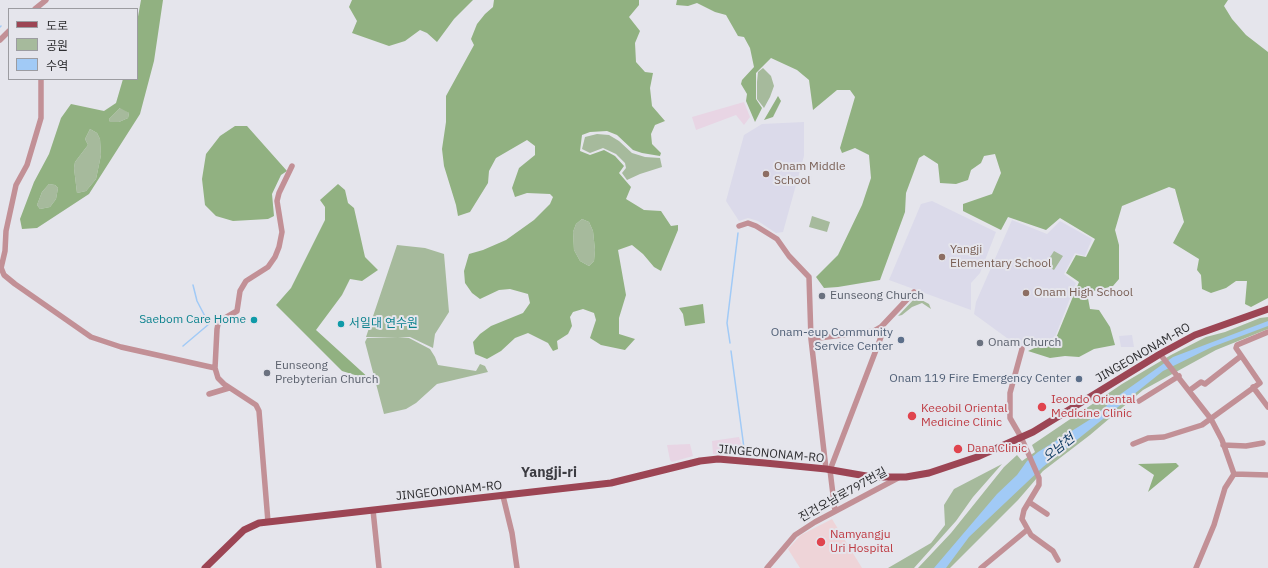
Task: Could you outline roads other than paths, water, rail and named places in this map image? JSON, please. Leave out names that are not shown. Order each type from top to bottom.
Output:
[{"type":"main road","name":"JINGEONONAM-RO","points":[[205,568],[244,530],[259,523],[611,484],[687,463],[712,460],[735,460],[828,469],[856,475],[898,478],[929,473],[956,465],[1021,437],[1067,413],[1195,335],[1268,309]]},
{"type":"street","points":[[36,8],[46,0]]},
{"type":"street","points":[[0,40],[8,32]]},
{"type":"street","points":[[41,80],[41,118],[27,165],[16,186],[6,230],[5,251],[0,266],[4,275],[91,337],[121,347],[215,368]]},
{"type":"street","points":[[268,522],[259,411],[256,405],[229,388],[218,378],[215,368],[218,324],[225,318],[237,312],[240,291],[246,281],[268,267],[279,247],[282,225],[277,201],[279,193],[292,166]]},
{"type":"street","points":[[739,226],[748,223],[778,239],[789,256],[808,277],[810,339],[835,511]]},
{"type":"street","points":[[810,339],[874,331],[881,327],[914,292]]},
{"type":"street","points":[[1133,444],[1148,438],[1164,437],[1202,425],[1260,382],[1236,348],[1237,345],[1268,332]]},
{"type":"street","points":[[828,469],[881,337]]},
{"type":"street","points":[[1022,349],[1010,393],[1010,418],[1021,437],[1039,478],[1039,485],[1024,510],[1022,519],[1027,530],[1053,550],[1058,560]]},
{"type":"street","points":[[1162,356],[1190,390],[1211,419],[1224,445],[1234,474]]},
{"type":"street","points":[[1190,390],[1201,382],[1206,384],[1241,356]]},
{"type":"street","points":[[1139,401],[1179,376]]},
{"type":"street","points":[[1253,387],[1268,407]]},
{"type":"street","points":[[209,394],[229,388]]},
{"type":"street","points":[[1224,445],[1246,446],[1263,443]]},
{"type":"street","points":[[1234,474],[1268,475]]},
{"type":"street","points":[[1196,568],[1214,525],[1225,488],[1234,474]]},
{"type":"street","name":"진건오남로797번길","points":[[767,568],[795,535],[835,511],[898,478]]},
{"type":"street","points":[[503,496],[517,568]]},
{"type":"street","points":[[1029,502],[1047,514]]},
{"type":"street","points":[[373,510],[379,568]]},
{"type":"street","points":[[981,568],[1027,530]]},
{"type":"water","name":"오남천","points":[[1268,321],[1268,326],[1212,347],[1163,371],[1043,467],[969,537],[946,568],[934,568],[997,494],[1017,475],[1027,461],[1038,452],[1094,417],[1115,398],[1173,357]]},
{"type":"waterway","points":[[730,343],[727,323],[738,233]]},
{"type":"waterway","points":[[183,346],[209,324],[197,301],[193,285]]},
{"type":"waterway","points":[[731,351],[744,448]]},
{"type":"place","name":"Onam Middle School","points":[[766,174]]},
{"type":"place","name":"Yangji Elementary School","points":[[942,257]]},
{"type":"place","name":"Onam High School","points":[[1026,293]]},
{"type":"place","name":"Eunseong Church","points":[[822,296]]},
{"type":"place","name":"Saebom Care Home","points":[[254,320]]},
{"type":"place","name":"서일대 연수원","points":[[341,324]]},
{"type":"place","name":"Onam-eup Community Service Center","points":[[901,340]]},
{"type":"place","name":"Onam Church","points":[[980,343]]},
{"type":"place","name":"Eunseong Prebyterian Church","points":[[267,373]]},
{"type":"place","name":"Onam 119 Fire Emergency Center","points":[[1079,379]]},
{"type":"place","name":"Ieondo Oriental Medicine Clinic","points":[[1042,407]]},
{"type":"place","name":"Keeobil Oriental Medicine Clinic","points":[[912,416]]},
{"type":"place","name":"Dana Clinic","points":[[958,449]]},
{"type":"place","name":"Namyangju Uri Hospital","points":[[821,542]]},
{"type":"district","name":"Yangji-ri","points":[[549,473]]}]
